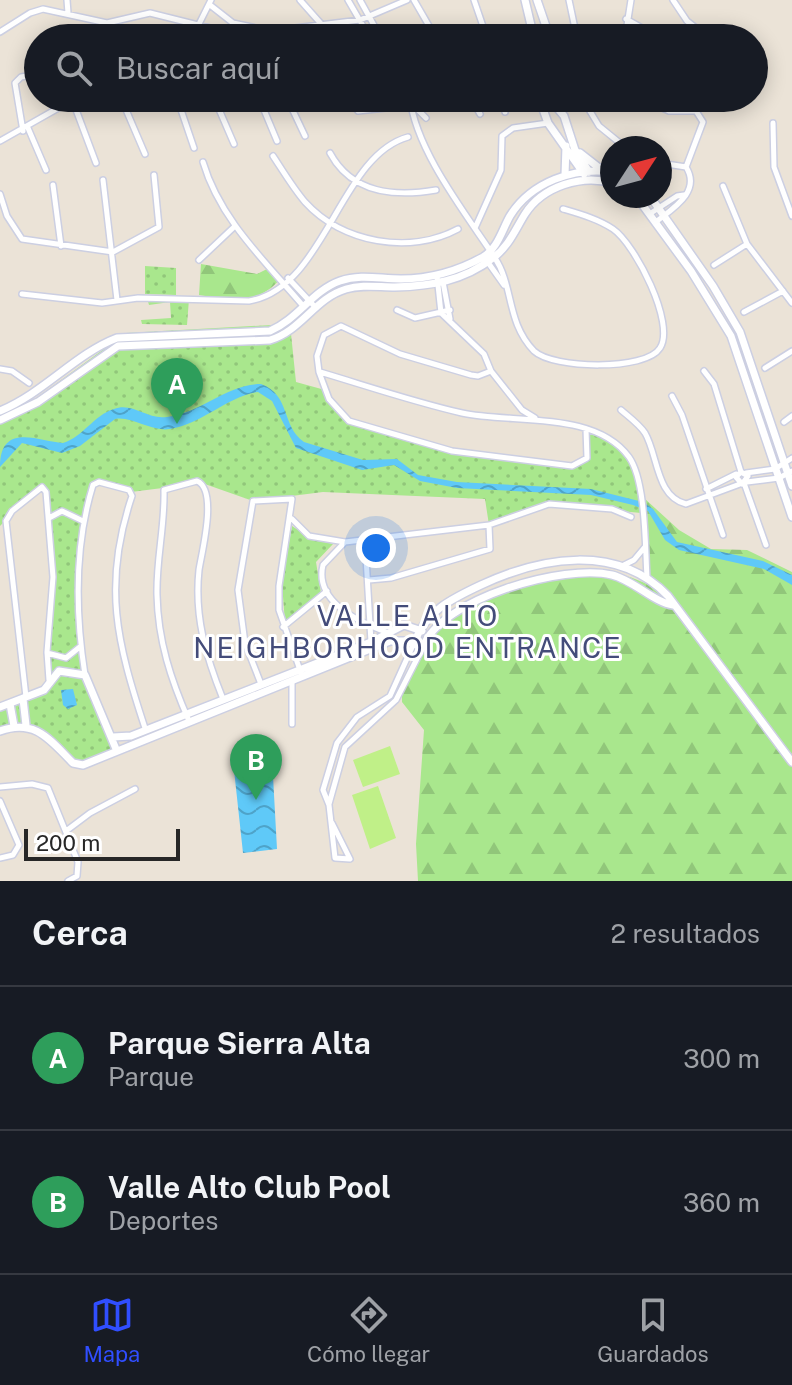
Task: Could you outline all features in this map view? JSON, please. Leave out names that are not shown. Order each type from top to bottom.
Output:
[{"type":"street","points":[[67,0],[68,13]]},
{"type":"street","points":[[300,0],[319,24]]},
{"type":"street","points":[[348,0],[362,24]]},
{"type":"street","points":[[360,0],[373,24]]},
{"type":"street","points":[[333,24],[360,20],[407,0]]},
{"type":"street","points":[[414,0],[428,24]]},
{"type":"street","points":[[474,0],[482,24]]},
{"type":"street","points":[[525,0],[531,24]]},
{"type":"street","points":[[537,0],[545,24]]},
{"type":"street","points":[[569,0],[574,24]]},
{"type":"street","points":[[626,24],[631,0]]},
{"type":"street","points":[[673,0],[690,24]]},
{"type":"street","points":[[199,24],[210,3],[236,24]]},
{"type":"street","points":[[0,32],[38,10],[68,13],[107,23],[150,13],[191,24]]},
{"type":"street","points":[[309,24],[311,13]]},
{"type":"street","points":[[626,19],[634,24]]},
{"type":"street","points":[[24,76],[15,83],[26,130],[46,170]]},
{"type":"street","points":[[0,141],[26,130],[52,112]]},
{"type":"street","points":[[78,112],[96,163]]},
{"type":"street","points":[[127,112],[145,154]]},
{"type":"street","points":[[182,112],[194,148]]},
{"type":"street","points":[[220,112],[234,144]]},
{"type":"street","points":[[265,112],[277,141]]},
{"type":"street","points":[[294,112],[305,136]]},
{"type":"street","points":[[411,112],[423,141],[475,228],[505,286],[527,343],[546,360],[568,365],[649,358],[660,349],[664,324],[630,246],[613,229],[563,209]]},
{"type":"street","points":[[419,112],[426,118]]},
{"type":"street","points":[[543,112],[548,123],[563,132],[588,174]]},
{"type":"street","points":[[560,112],[564,116],[565,175]]},
{"type":"street","points":[[590,112],[599,126],[611,136]]},
{"type":"street","points":[[661,218],[682,201],[691,180],[686,167],[702,128],[702,117],[696,112]]},
{"type":"street","points":[[475,228],[501,170],[502,136],[513,128],[548,123]]},
{"type":"street","points":[[773,123],[774,167],[792,216]]},
{"type":"street","points":[[22,294],[92,303],[117,300],[249,301],[264,297],[286,281],[332,222],[384,146],[408,137]]},
{"type":"street","points":[[565,144],[588,174],[600,178]]},
{"type":"street","points":[[575,150],[600,167]]},
{"type":"street","points":[[330,153],[340,169],[358,183],[402,195],[436,190]]},
{"type":"street","points":[[273,156],[306,204],[332,222],[383,242],[410,244],[430,241],[458,229]]},
{"type":"street","points":[[203,162],[214,194],[234,227],[310,308]]},
{"type":"street","points":[[672,165],[686,167]]},
{"type":"street","points":[[489,255],[518,204],[539,188],[565,175],[600,173]]},
{"type":"street","points":[[0,411],[38,393],[121,337],[263,332],[288,322],[310,308],[331,285],[350,278],[440,280],[507,246],[533,204],[588,174]]},
{"type":"street","points":[[0,194],[7,216],[22,239],[113,252],[159,227],[154,175]]},
{"type":"street","points":[[103,180],[117,300]]},
{"type":"street","points":[[53,185],[61,246]]},
{"type":"street","points":[[723,186],[747,244],[792,303]]},
{"type":"street","points":[[672,201],[684,195]]},
{"type":"street","points":[[647,208],[661,218],[740,332],[788,461],[792,486]]},
{"type":"street","points":[[651,213],[658,208]]},
{"type":"street","points":[[659,208],[661,218],[731,336],[792,517]]},
{"type":"street","points":[[199,260],[234,227]]},
{"type":"street","points":[[714,265],[747,244]]},
{"type":"street","points":[[440,280],[450,319]]},
{"type":"street","points":[[440,280],[441,313]]},
{"type":"street","points":[[744,312],[783,291]]},
{"type":"street","points":[[397,310],[410,318],[450,310]]},
{"type":"street","points":[[441,313],[484,354],[491,371],[522,410],[536,419]]},
{"type":"street","points":[[491,371],[478,376],[400,354],[341,326],[328,330],[319,344],[319,372],[329,399],[349,421],[452,451],[572,466],[587,458],[586,429]]},
{"type":"street","points":[[731,336],[740,332]]},
{"type":"street","points":[[765,368],[792,351]]},
{"type":"street","points":[[0,420],[38,402],[83,364]]},
{"type":"street","points":[[0,369],[12,371],[29,383]]},
{"type":"street","points":[[704,371],[714,384],[766,545]]},
{"type":"street","points":[[319,372],[456,411],[512,420],[536,419],[604,435],[630,459],[637,479],[647,577]]},
{"type":"street","points":[[672,396],[723,535]]},
{"type":"street","points":[[512,420],[522,410]]},
{"type":"street","points":[[621,410],[644,432],[671,496],[686,504],[744,483],[779,478],[790,472]]},
{"type":"street","points":[[784,422],[792,416]]},
{"type":"street","points":[[702,497],[707,487],[741,473],[775,469],[788,461]]},
{"type":"street","points":[[741,473],[736,480],[744,483]]},
{"type":"street","points":[[188,717],[169,670],[159,630],[157,593],[166,518],[166,488],[197,481],[206,490],[208,524],[199,572],[198,603],[207,658],[223,699]]},
{"type":"street","points":[[116,749],[113,737],[102,723],[85,675],[77,589],[83,521],[92,488],[99,482],[129,490],[132,496],[120,539],[114,587],[116,627],[145,728]]},
{"type":"street","points":[[26,725],[6,521],[12,511],[40,488],[46,492],[53,577],[47,652],[49,680]]},
{"type":"street","points":[[261,684],[245,643],[238,590],[253,501],[288,496],[292,499],[279,586],[283,627],[301,672]]},
{"type":"street","points":[[291,519],[309,536],[345,542],[489,525],[549,504],[612,509],[631,517]]},
{"type":"street","points":[[49,518],[62,511],[83,521]]},
{"type":"street","points":[[369,580],[391,578],[490,549],[489,525]]},
{"type":"street","points":[[365,540],[371,642]]},
{"type":"street","points":[[345,542],[323,565],[327,591],[349,614],[368,626],[389,633]]},
{"type":"street","points":[[622,566],[634,560],[645,547]]},
{"type":"street","points":[[332,823],[350,859],[335,858],[324,787],[341,735],[357,717],[390,696],[419,629],[445,603],[534,563],[561,560],[622,566],[647,577],[668,596],[792,762]]},
{"type":"street","points":[[329,805],[345,747],[396,700],[427,636],[447,616],[503,591],[578,572],[626,579],[673,605]]},
{"type":"street","points":[[283,627],[327,591]]},
{"type":"street","points":[[113,737],[121,739],[145,728],[188,717],[292,680],[301,672],[407,625],[427,636]]},
{"type":"street","points":[[0,731],[26,725],[52,739],[78,765],[261,684],[390,641],[423,647]]},
{"type":"street","points":[[47,652],[59,659],[66,658],[81,646]]},
{"type":"street","points":[[0,707],[44,690],[49,680],[62,670],[85,675]]},
{"type":"street","points":[[292,680],[292,724]]},
{"type":"street","points":[[10,704],[14,726]]},
{"type":"street","points":[[0,787],[43,784],[50,792],[79,867],[77,876],[68,881]]},
{"type":"street","points":[[66,831],[90,813],[135,789]]},
{"type":"street","points":[[0,801],[19,845],[13,855],[0,858]]},
{"type":"green space","points":[[201,264],[257,274],[267,269],[279,280],[262,294],[242,299],[199,295]]},
{"type":"green space","points":[[145,266],[176,268],[176,295],[145,294]]},
{"type":"green space","points":[[147,298],[189,299],[187,325],[142,324],[141,320],[171,318],[170,302],[149,305]]},
{"type":"green space","points":[[290,324],[296,382],[325,390],[349,421],[452,451],[572,466],[585,461],[586,429],[612,442],[628,461],[637,485],[641,513],[549,504],[489,525],[485,499],[323,492],[253,501],[202,483],[131,492],[99,482],[83,518],[79,543],[79,628],[88,679],[116,749],[83,765],[67,758],[26,726],[0,731],[0,704],[44,691],[49,680],[46,666],[53,577],[46,486],[40,485],[0,526],[0,412],[35,399],[126,333]]},
{"type":"green space","points":[[644,498],[679,530],[711,549],[747,550],[792,572],[792,881],[418,881],[416,844],[424,730],[402,702],[402,695],[439,622],[513,587],[595,572],[630,577],[650,585]]},
{"type":"green space","points":[[292,526],[310,538],[333,544],[316,562],[321,593],[285,623],[282,583]]},
{"type":"green space","points":[[390,746],[400,774],[363,787],[353,760]]},
{"type":"green space","points":[[378,786],[396,838],[370,849],[352,795]]},
{"type":"water","points":[[261,384],[277,395],[292,428],[304,442],[363,460],[397,459],[418,475],[457,482],[591,489],[643,502],[653,509],[677,542],[763,561],[792,575],[792,585],[764,569],[679,550],[665,540],[648,511],[633,505],[591,495],[457,488],[420,481],[394,465],[362,470],[296,448],[272,401],[258,392],[236,399],[193,422],[170,429],[115,419],[80,446],[62,453],[22,443],[0,467],[2,453],[14,439],[23,437],[63,443],[114,409],[121,407],[167,417],[191,410],[237,389]]},
{"type":"water","points":[[73,689],[77,705],[68,709],[63,705],[61,690]]},
{"type":"water","points":[[272,758],[277,849],[243,853],[234,770]]},
{"type":"place","name":"Parque Sierra Alta","points":[[177,424]]},
{"type":"place","name":"Valle Alto Club Pool","points":[[256,800]]},
{"type":"district","name":"VALLE ALTO NEIGHBORHOOD ENTRANCE","points":[[408,632]]}]
